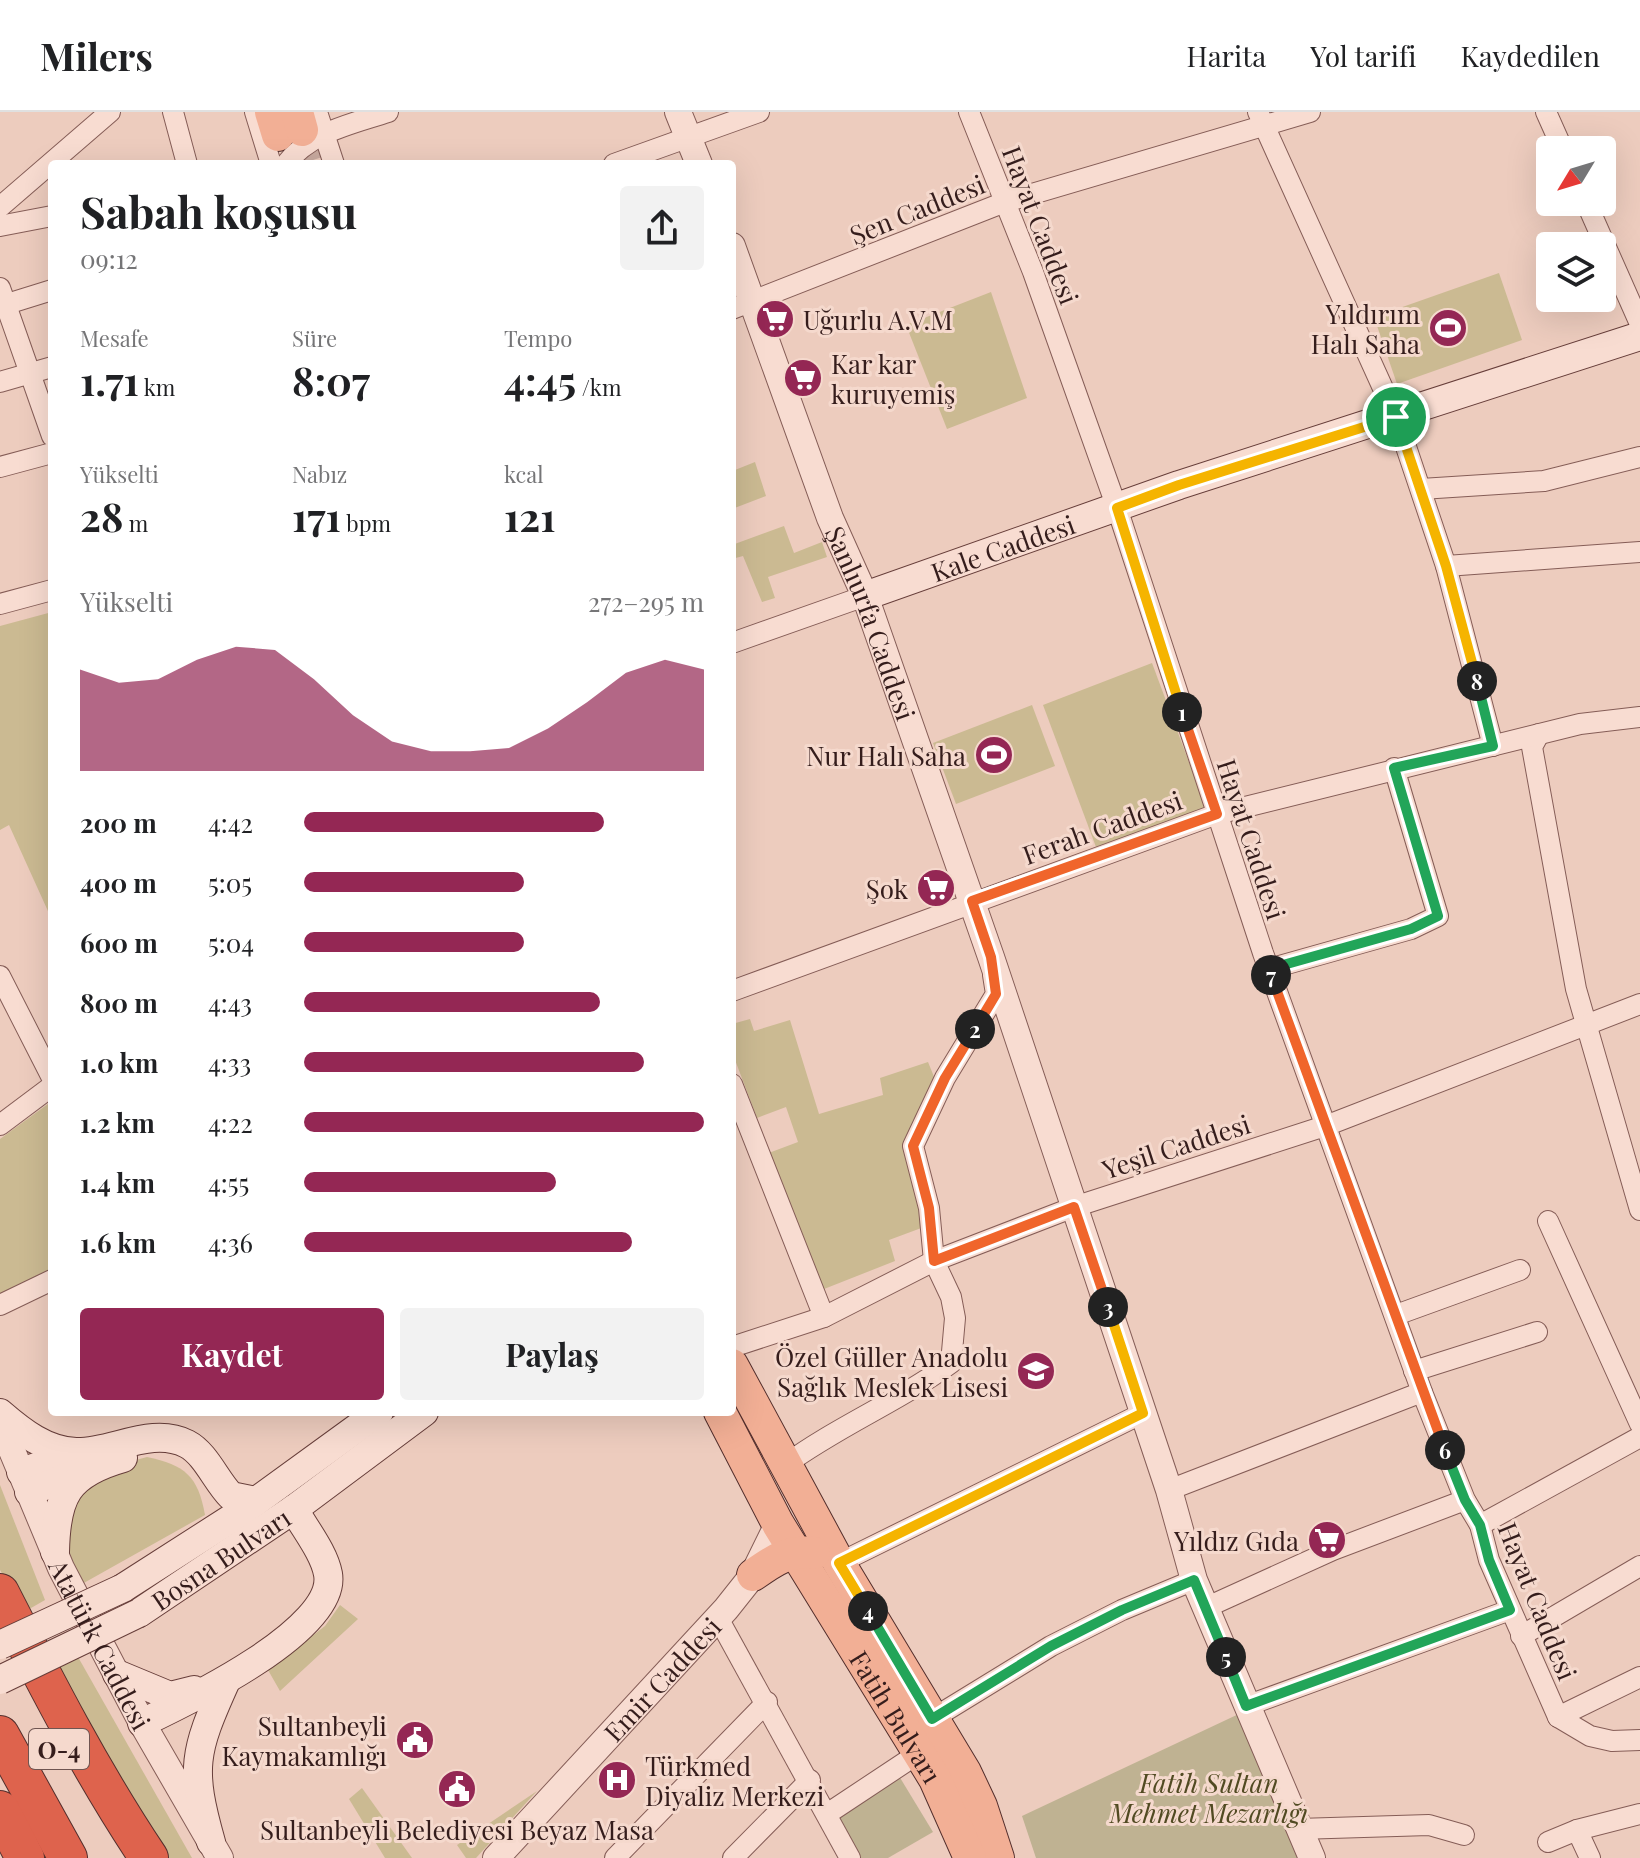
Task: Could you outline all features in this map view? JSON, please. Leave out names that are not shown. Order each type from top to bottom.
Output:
[{"type":"highway","points":[[0,1593],[66,1720],[116,1808],[149,1858]]},
{"type":"highway","name":"O-4","points":[[0,1638],[120,1858]]},
{"type":"highway","name":"O-4","points":[[0,1735],[68,1858]]},
{"type":"highway","points":[[0,1810],[25,1858]]},
{"type":"main road","name":"Kale Caddesi","points":[[865,596],[1179,485],[1640,336]]},
{"type":"main road","name":"Fatih Bulvarı","points":[[736,1373],[839,1563],[981,1806],[998,1858]]},
{"type":"main road","points":[[0,1413],[33,1439],[87,1459],[149,1451],[172,1454],[194,1470],[209,1493],[216,1527]]},
{"type":"main road","name":"Bosna Bulvarı","points":[[0,1645],[123,1588],[256,1501],[373,1416]]},
{"type":"main road","name":"Bosna Bulvarı","points":[[0,1680],[139,1613],[294,1509],[419,1416]]},
{"type":"main road","name":"Fatih Bulvarı","points":[[722,1416],[778,1524],[949,1806],[970,1858]]},
{"type":"main road","points":[[25,1482],[147,1439],[174,1440],[199,1453],[231,1496],[256,1501]]},
{"type":"main road","points":[[55,1552],[57,1513],[62,1498],[81,1474],[87,1459]]},
{"type":"main road","points":[[142,1723],[225,1683],[310,1617],[328,1590],[328,1574],[294,1509]]},
{"type":"main road","points":[[753,1575],[777,1557],[797,1551],[819,1553],[839,1563]]},
{"type":"main road","points":[[117,1674],[170,1696],[225,1683]]},
{"type":"main road","points":[[212,1853],[199,1799],[198,1755],[201,1735],[225,1683]]},
{"type":"street","points":[[54,160],[110,112]]},
{"type":"street","points":[[173,112],[186,160]]},
{"type":"street","points":[[255,112],[293,133],[329,160]]},
{"type":"street","points":[[293,133],[388,112]]},
{"type":"street","points":[[678,112],[697,160]]},
{"type":"street","points":[[626,160],[759,112]]},
{"type":"street","name":"Hayat Caddesi","points":[[969,112],[1117,508],[1269,969],[1328,1125],[1414,1371],[1465,1500],[1480,1525],[1489,1560],[1558,1717],[1590,1736],[1612,1741],[1640,1740]]},
{"type":"street","name":"Şen Caddesi","points":[[743,306],[1005,202],[1260,120],[1310,112]]},
{"type":"street","points":[[1546,112],[1557,136]]},
{"type":"street","points":[[1260,120],[1396,417],[1446,566],[1493,746]]},
{"type":"street","points":[[0,207],[48,166]]},
{"type":"street","points":[[1592,216],[1640,324]]},
{"type":"street","points":[[0,226],[48,217]]},
{"type":"street","name":"Şanlıurfa Caddesi","points":[[736,268],[743,306],[865,596],[972,901],[1169,1490],[1194,1580],[1312,1858]]},
{"type":"street","points":[[48,290],[4,296],[48,425]]},
{"type":"street","points":[[0,382],[48,368]]},
{"type":"street","points":[[0,467],[48,454]]},
{"type":"street","points":[[1421,489],[1544,481],[1640,457]]},
{"type":"street","points":[[1446,566],[1640,552]]},
{"type":"street","points":[[0,604],[48,591]]},
{"type":"street","name":"Kale Caddesi","points":[[736,642],[865,596]]},
{"type":"street","name":"Ferah Caddesi","points":[[736,990],[1217,814],[1580,724],[1640,717]]},
{"type":"street","points":[[1539,734],[1532,747],[1585,1027],[1640,1210]]},
{"type":"street","points":[[1269,969],[1411,929],[1438,916],[1394,768]]},
{"type":"street","points":[[785,1465],[822,1438],[911,1392],[951,1363],[955,1318],[951,1297],[934,1261],[929,1208],[913,1146],[945,1078],[996,994],[991,957]]},
{"type":"street","points":[[0,976],[48,1070]]},
{"type":"street","name":"Yeşil Caddesi","points":[[736,1346],[824,1317],[934,1261],[1074,1207],[1328,1125],[1640,1004]]},
{"type":"street","points":[[0,1125],[48,1089]]},
{"type":"street","points":[[736,1094],[824,1317]]},
{"type":"street","points":[[1548,1221],[1640,1424]]},
{"type":"street","points":[[1396,1315],[1520,1270]]},
{"type":"street","points":[[0,1305],[48,1282]]},
{"type":"street","points":[[1414,1371],[1537,1332]]},
{"type":"street","points":[[1169,1490],[1422,1392]]},
{"type":"street","points":[[839,1563],[1143,1413]]},
{"type":"street","name":"Atatürk Caddesi","points":[[0,1422],[55,1552],[212,1853]]},
{"type":"street","points":[[1480,1525],[1640,1437]]},
{"type":"street","points":[[1205,1608],[1333,1550],[1465,1500]]},
{"type":"street","name":"Emir Caddesi","points":[[496,1858],[718,1618],[753,1575],[778,1524]]},
{"type":"street","points":[[1521,1636],[1640,1566]]},
{"type":"street","points":[[932,1719],[1051,1646],[1122,1610],[1194,1580]]},
{"type":"street","points":[[1246,1706],[1510,1610]]},
{"type":"street","points":[[718,1618],[810,1780],[850,1858]]},
{"type":"street","points":[[1558,1717],[1640,1677]]},
{"type":"street","points":[[615,1858],[767,1702]]},
{"type":"street","points":[[827,1814],[919,1753]]},
{"type":"street","points":[[733,1858],[810,1780]]},
{"type":"street","points":[[1548,1842],[1577,1830],[1640,1814]]},
{"type":"street","points":[[1298,1829],[1429,1825],[1464,1835]]},
{"type":"street","points":[[1577,1830],[1590,1858]]},
{"type":"shaded area","name":"Yıldırım Halı Saha","points":[[1499,273],[1522,340],[1397,384],[1374,317]]},
{"type":"shaded area","points":[[991,292],[1027,398],[947,429],[906,325]]},
{"type":"shaded area","points":[[755,462],[766,496],[736,507],[736,470]]},
{"type":"shaded area","points":[[784,526],[794,553],[822,542],[827,557],[768,577],[775,598],[762,602],[743,556],[736,558],[736,544]]},
{"type":"shaded area","points":[[48,613],[48,911],[9,825],[0,830],[0,626]]},
{"type":"shaded area","points":[[1152,663],[1206,808],[1096,847],[1043,705]]},
{"type":"shaded area","name":"Nur Halı Saha","points":[[1032,705],[1055,766],[956,804],[933,743]]},
{"type":"shaded area","points":[[750,1019],[754,1031],[790,1020],[819,1114],[883,1095],[880,1078],[928,1062],[937,1084],[907,1151],[924,1227],[889,1240],[895,1261],[819,1291],[766,1154],[798,1142],[786,1107],[757,1118],[736,1063],[736,1023]]},
{"type":"shaded area","points":[[48,1104],[48,1273],[0,1298],[0,1139]]},
{"type":"shaded area","points":[[147,1457],[171,1464],[188,1474],[198,1491],[205,1515],[82,1584],[56,1524],[88,1473]]},
{"type":"shaded area","points":[[0,1485],[45,1600],[24,1612],[0,1570]]},
{"type":"shaded area","points":[[340,1605],[358,1619],[280,1691],[268,1670],[325,1626]]},
{"type":"shaded area","points":[[78,1657],[192,1858],[167,1858],[52,1669]]},
{"type":"shaded area","points":[[362,1788],[412,1858],[385,1858],[349,1799]]},
{"type":"shaded area","points":[[537,1791],[476,1858],[466,1858],[457,1845]]},
{"type":"green space","name":"Fatih Sultan Mehmet Mezarlığı","points":[[1243,1712],[1299,1858],[1036,1858],[1022,1816]]},
{"type":"green space","points":[[899,1776],[933,1832],[888,1858],[860,1858],[837,1812]]},
{"type":"tunnel","points":[[302,130],[312,160]]},
{"type":"place","name":"Uğurlu A.V.M","points":[[775,319]]},
{"type":"place","name":"Yıldırım Halı Saha","points":[[1448,328]]},
{"type":"place","name":"Kar kar kuruyemiş","points":[[803,378]]},
{"type":"place","name":"Nur Halı Saha","points":[[994,755]]},
{"type":"place","name":"Şok","points":[[936,888]]},
{"type":"place","name":"Özel Güller Anadolu Sağlık Meslek Lisesi","points":[[1036,1371]]},
{"type":"place","name":"Yıldız Gıda","points":[[1327,1540]]},
{"type":"place","name":"Sultanbeyli Kaymakamlığı","points":[[415,1740]]},
{"type":"place","name":"Türkmed Diyaliz Merkezi","points":[[617,1780]]},
{"type":"place","name":"Sultanbeyli Belediyesi Beyaz Masa","points":[[457,1789]]},
{"type":"route","points":[[1396,417],[1446,566],[1493,746],[1394,768],[1438,916],[1429,923],[1411,929],[1269,969],[1328,1125],[1422,1392],[1465,1500],[1480,1525],[1489,1560],[1510,1610],[1246,1706],[1194,1580],[1122,1610],[1051,1646],[984,1690],[932,1719],[839,1563],[1143,1413],[1074,1207],[934,1261],[929,1208],[913,1146],[945,1078],[996,994],[991,957],[972,901],[1217,814],[1117,508],[1179,485],[1396,417]]}]
